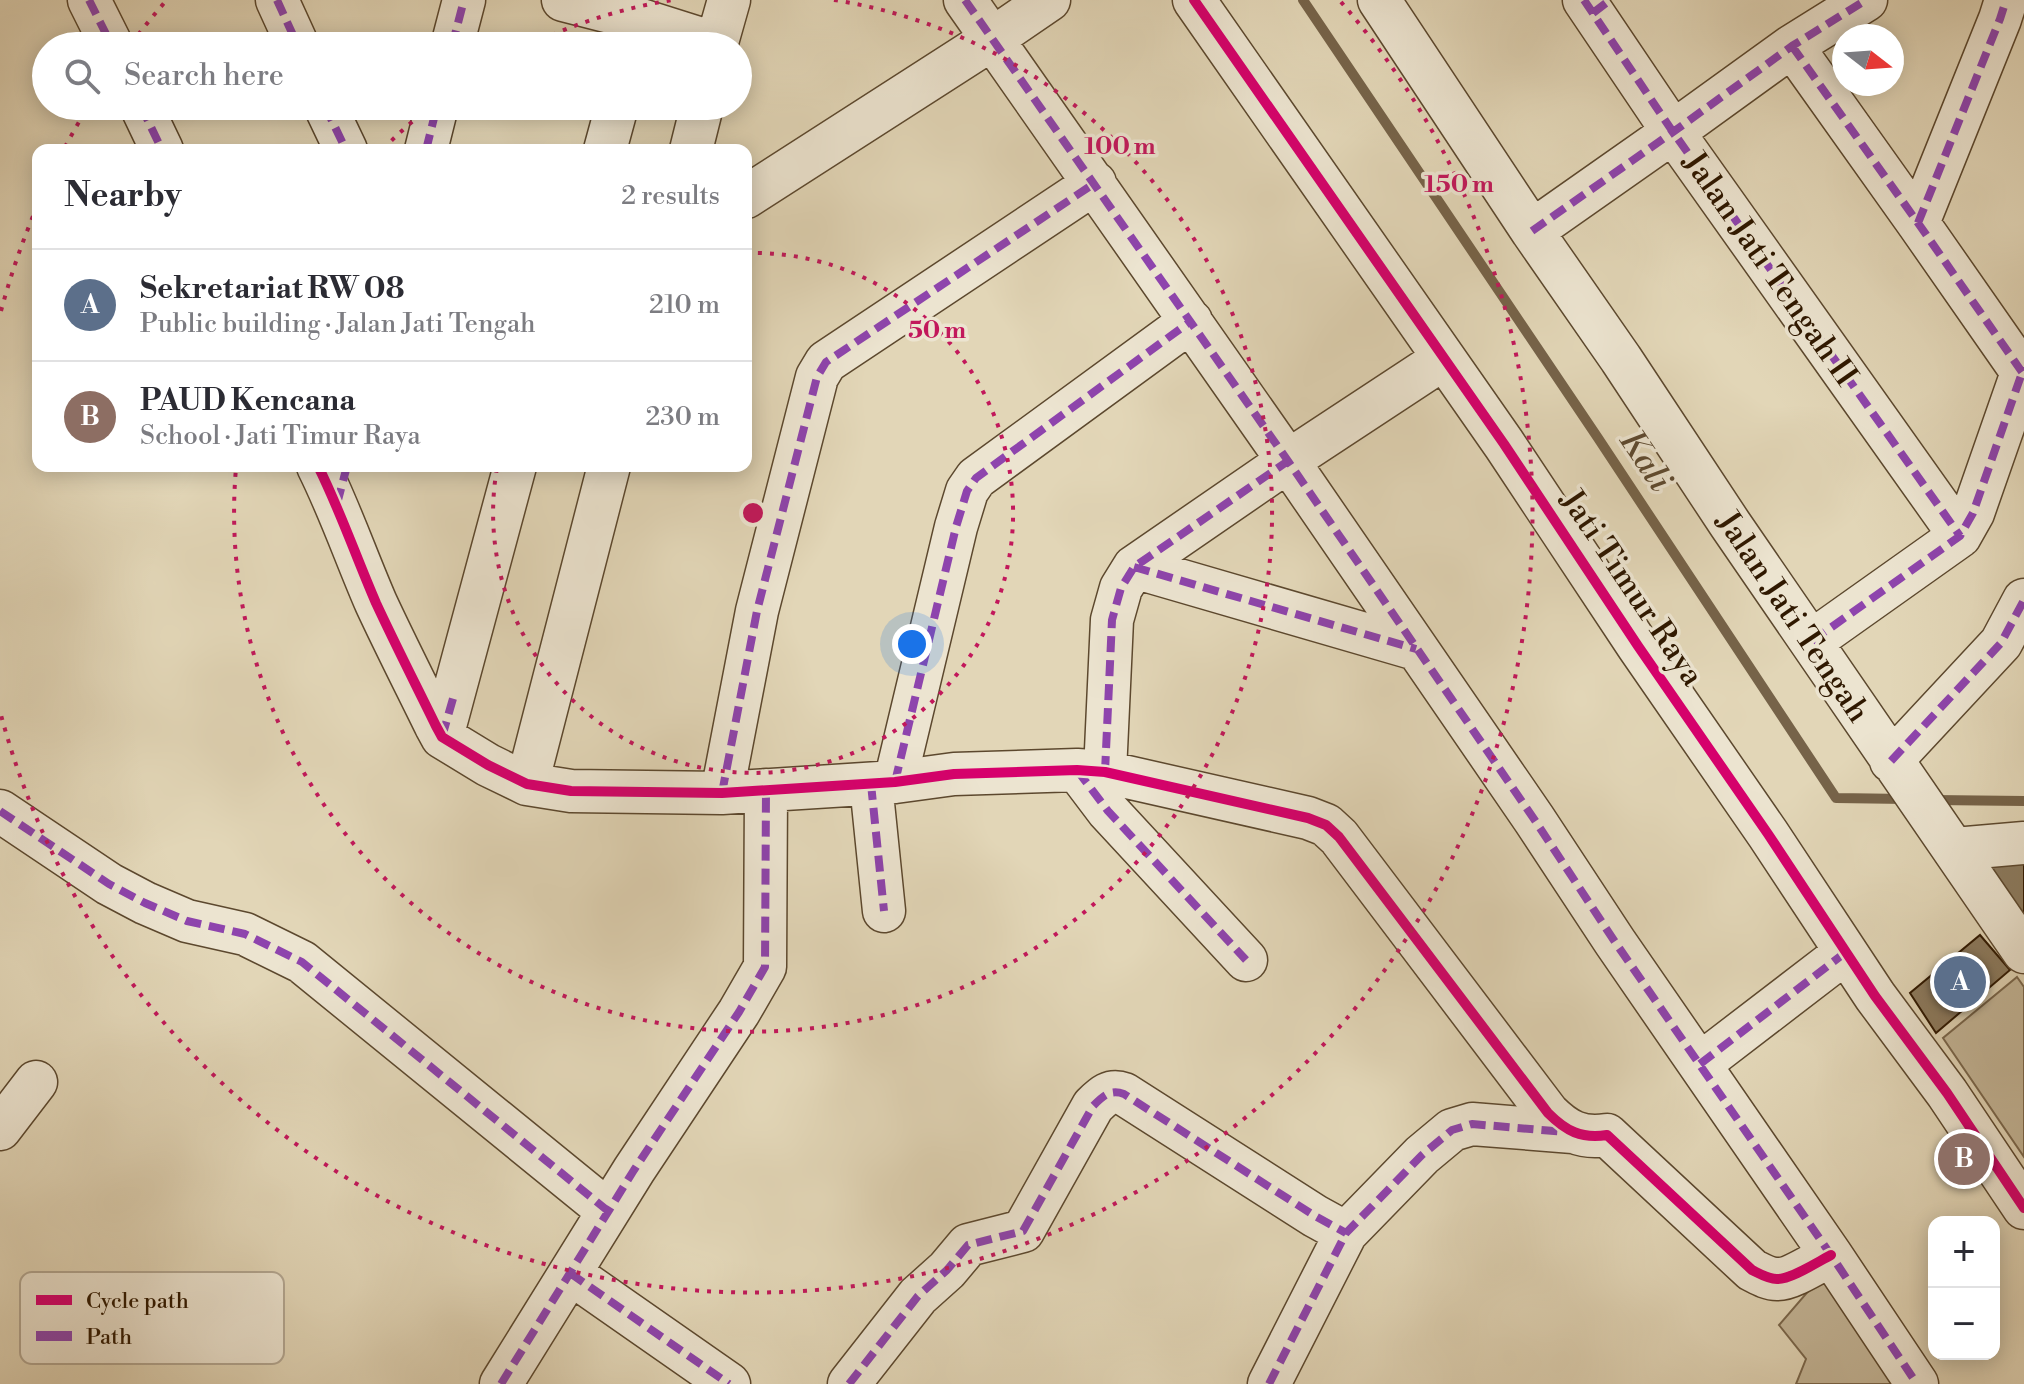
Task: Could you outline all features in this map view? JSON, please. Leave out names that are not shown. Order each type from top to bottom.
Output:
[{"type":"street","points":[[89,0],[105,32]]},
{"type":"street","points":[[277,0],[292,32]]},
{"type":"street","points":[[456,32],[464,0]]},
{"type":"street","points":[[563,0],[674,32]]},
{"type":"street","points":[[720,32],[729,0]]},
{"type":"street","points":[[965,0],[1288,461],[1917,1384]]},
{"type":"street","points":[[752,193],[1049,0]]},
{"type":"street","name":"Jati Timur Raya","points":[[1194,0],[1504,444],[1875,996],[1947,1093],[2024,1208]]},
{"type":"street","name":"Jalan Jati Tengah","points":[[1379,0],[1730,524],[2024,952]]},
{"type":"street","points":[[1532,231],[1792,46],[1866,0]]},
{"type":"street","points":[[1918,223],[2006,0]]},
{"type":"street","name":"Jalan Jati Tengah II","points":[[1596,4],[1673,132],[1960,536]]},
{"type":"street","points":[[1792,46],[2023,370],[1973,513],[1960,536],[1812,641]]},
{"type":"street","points":[[148,120],[159,144]]},
{"type":"street","points":[[332,120],[343,144]]},
{"type":"street","points":[[428,144],[434,120]]},
{"type":"street","points":[[607,144],[613,120]]},
{"type":"street","points":[[692,144],[698,120]]},
{"type":"street","points":[[722,793],[757,611],[817,377],[826,362],[1095,183]]},
{"type":"street","points":[[884,911],[883,783],[967,491],[976,478],[1191,321]]},
{"type":"street","points":[[1246,960],[1108,811],[1091,771],[1112,620],[1121,588],[1134,567],[1443,359]]},
{"type":"street","points":[[326,472],[342,485],[355,553],[442,737],[488,765],[527,784],[571,791],[722,793],[883,783],[954,774],[1091,771],[1308,818],[1326,825],[1339,837],[1548,1113],[1573,1132]]},
{"type":"street","points":[[442,737],[513,472]]},
{"type":"street","points":[[527,784],[607,472]]},
{"type":"street","points":[[1134,567],[1416,649]]},
{"type":"street","points":[[1909,786],[2001,643],[2024,600]]},
{"type":"street","points":[[501,1384],[765,967],[766,790]]},
{"type":"street","points":[[0,811],[109,884],[145,903],[187,921],[245,934],[302,962],[608,1211]]},
{"type":"street","points":[[1955,849],[2024,843]]},
{"type":"street","points":[[1700,1064],[1846,952]]},
{"type":"street","points":[[0,1129],[36,1082]]},
{"type":"street","points":[[849,1384],[918,1296],[947,1270],[968,1245],[1023,1231],[1093,1106],[1110,1092],[1124,1094],[1346,1233]]},
{"type":"street","points":[[1269,1384],[1346,1233],[1422,1155],[1452,1130],[1472,1124],[1573,1132],[1592,1137],[1607,1135],[1752,1270],[1773,1279],[1783,1279],[1831,1255]]},
{"type":"street","points":[[570,1273],[729,1384]]},
{"type":"shaded area","points":[[2017,977],[2024,987],[2024,1157],[1943,1038]]},
{"type":"shaded area","points":[[1823,1274],[1919,1384],[1796,1384],[1806,1359],[1779,1325]]},
{"type":"building","points":[[2024,860],[2024,917],[1987,863]]},
{"type":"building","points":[[1980,935],[2010,970],[1936,1033],[1910,993]]},
{"type":"waterway","name":"Kali","points":[[1303,0],[1836,798],[1906,799]]},
{"type":"waterway","name":"Kali","points":[[1934,800],[2024,801]]},
{"type":"marked path","points":[[89,0],[105,32]]},
{"type":"marked path","points":[[277,0],[292,32]]},
{"type":"marked path","points":[[456,32],[464,0]]},
{"type":"marked path","points":[[965,0],[1288,461],[1917,1384]]},
{"type":"marked path","points":[[1584,0],[1673,132],[1960,536]]},
{"type":"marked path","points":[[1593,13],[1610,0]]},
{"type":"marked path","points":[[1532,231],[1792,46],[1866,0]]},
{"type":"marked path","points":[[1918,223],[2006,0]]},
{"type":"marked path","points":[[1792,46],[2022,372]]},
{"type":"marked path","points":[[148,120],[159,144]]},
{"type":"marked path","points":[[332,120],[343,144]]},
{"type":"marked path","points":[[428,144],[434,120]]},
{"type":"marked path","points":[[722,793],[757,611],[817,377],[826,362],[1095,183]]},
{"type":"marked path","points":[[895,782],[967,491],[976,478],[1191,321]]},
{"type":"marked path","points":[[1812,641],[1960,536],[1973,513],[2024,367]]},
{"type":"marked path","points":[[1105,772],[1112,620],[1121,588],[1134,567],[1288,461]]},
{"type":"marked path","points":[[337,504],[345,472]]},
{"type":"marked path","points":[[1134,567],[1416,649]]},
{"type":"marked path","points":[[1891,761],[2001,643],[2024,600]]},
{"type":"marked path","points":[[442,737],[454,695]]},
{"type":"marked path","points":[[1077,770],[1108,811],[1246,960]]},
{"type":"marked path","points":[[871,784],[884,911]]},
{"type":"marked path","points":[[501,1384],[765,967],[766,790]]},
{"type":"marked path","points":[[0,811],[109,884],[145,903],[187,921],[245,934],[302,962],[608,1211]]},
{"type":"marked path","points":[[1700,1064],[1846,952]]},
{"type":"marked path","points":[[849,1384],[918,1296],[947,1270],[968,1245],[1023,1231],[1093,1106],[1111,1093],[1124,1094],[1346,1233]]},
{"type":"marked path","points":[[1269,1384],[1346,1233],[1422,1155],[1452,1130],[1472,1124],[1565,1132]]},
{"type":"marked path","points":[[570,1273],[729,1384]]},
{"type":"cycle path","points":[[1194,0],[1504,444],[1875,996],[1947,1093],[2024,1208]]},
{"type":"cycle path","points":[[321,472],[376,603],[442,737],[488,765],[527,784],[571,791],[722,793],[895,782],[954,774],[1077,770],[1105,772],[1308,818],[1326,825],[1339,837],[1555,1119],[1582,1135],[1607,1135],[1761,1275],[1783,1279],[1831,1255]]},
{"type":"place","name":"Sekretariat RW 08","points":[[1960,982]]},
{"type":"place","name":"PAUD Kencana","points":[[1964,1159]]}]
